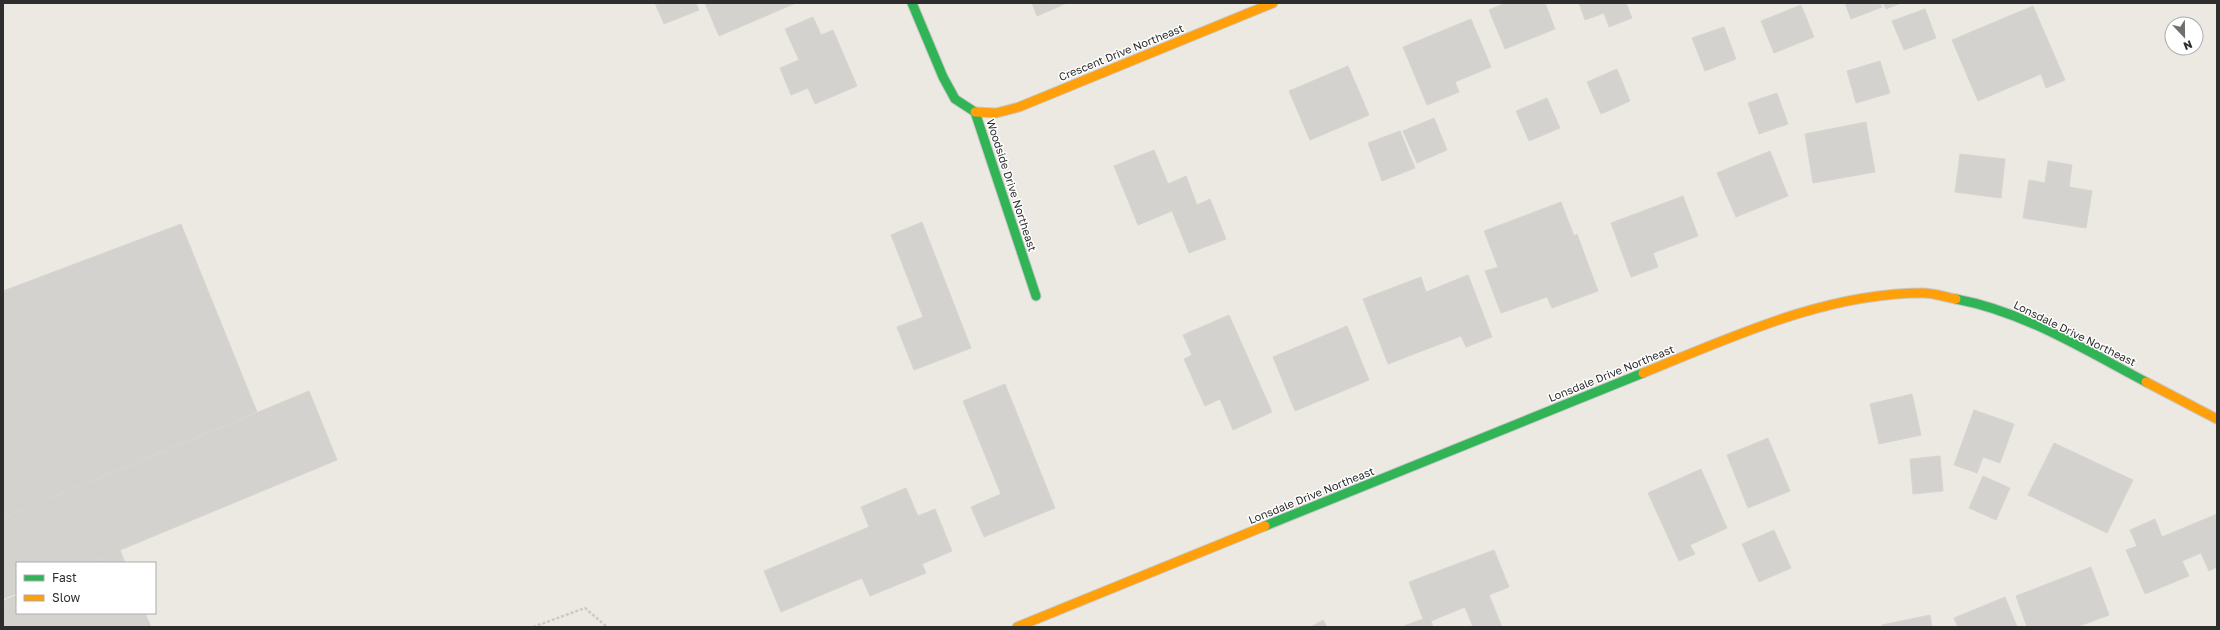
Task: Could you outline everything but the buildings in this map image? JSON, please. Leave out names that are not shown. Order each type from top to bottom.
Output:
[{"type":"street","name":"Woodside Drive Northeast","points":[[912,3],[943,76],[955,99],[975,112],[1036,296]]},
{"type":"street","name":"Crescent Drive Northeast","points":[[975,112],[996,113],[1019,107],[1273,3]]},
{"type":"street","name":"Lonsdale Drive Northeast","points":[[1017,627],[1743,332],[1820,307],[1868,299],[1924,293],[1978,303],[2021,317],[2217,419]]},
{"type":"path","points":[[533,627],[585,608],[607,627]]},
{"type":"traffic: fast","points":[[912,3],[943,77],[955,99],[975,112],[1036,296]]},
{"type":"traffic: fast","points":[[1956,299],[2006,313],[2054,333],[2146,382]]},
{"type":"traffic: fast","points":[[1265,526],[1643,373]]},
{"type":"traffic: slow","points":[[975,112],[996,113],[1019,107],[1273,3]]},
{"type":"traffic: slow","points":[[1643,373],[1745,332],[1815,309],[1850,300],[1886,295],[1923,293],[1956,299]]},
{"type":"traffic: slow","points":[[2146,382],[2217,419]]},
{"type":"traffic: slow","points":[[1017,627],[1265,526]]}]
